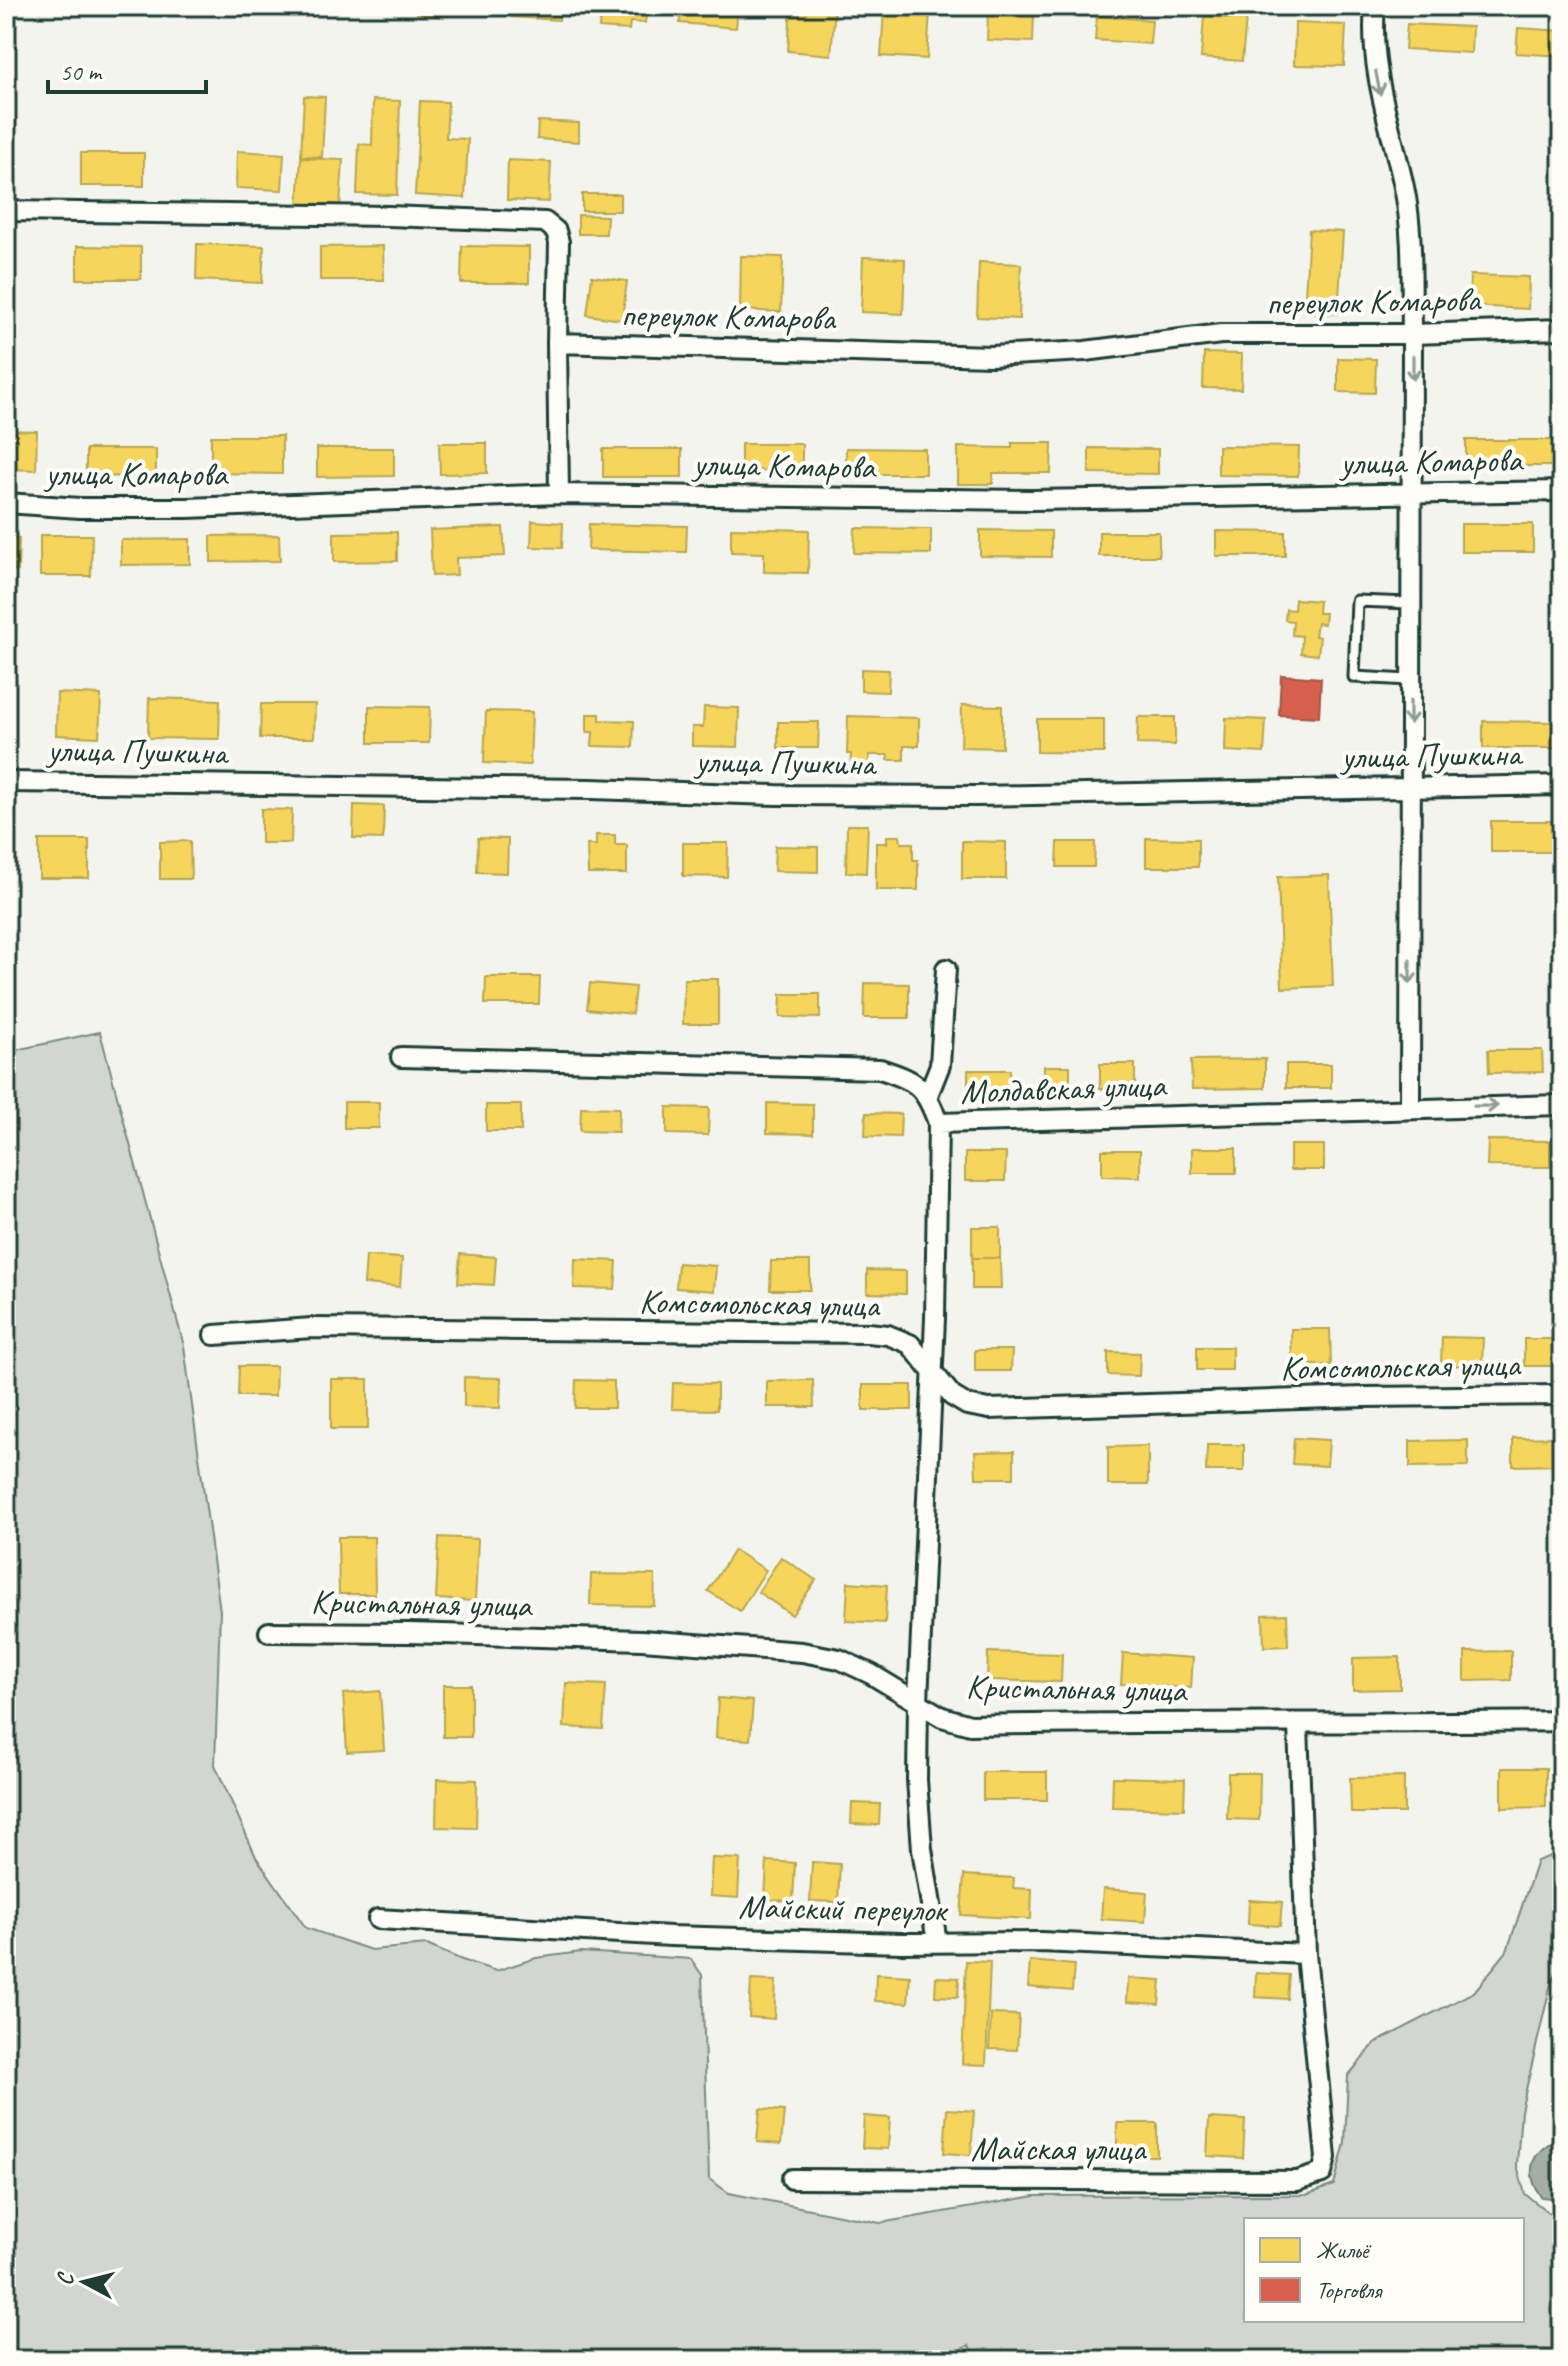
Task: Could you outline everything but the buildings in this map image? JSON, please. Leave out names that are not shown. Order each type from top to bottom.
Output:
[{"type":"street","points":[[1375,6],[1373,41],[1379,87],[1407,208],[1412,334],[1410,1108]]},
{"type":"street","points":[[6,211],[389,216],[545,222],[556,231],[559,242],[559,494]]},
{"type":"street","name":"переулок Комарова","points":[[557,343],[991,356],[1085,351],[1221,334],[1412,334],[1562,329]]},
{"type":"street","name":"улица Комарова","points":[[6,503],[80,508],[187,508],[559,494],[1032,500],[1562,491]]},
{"type":"street","name":"улица Пушкина","points":[[6,782],[946,796],[1562,785]]},
{"type":"street","points":[[928,1095],[940,1065],[946,969]]},
{"type":"street","name":"Молдавская улица","points":[[401,1057],[880,1069],[907,1078],[928,1095],[938,1123],[1562,1105]]},
{"type":"street","points":[[937,1942],[922,1849],[917,1780],[935,1318],[938,1123]]},
{"type":"street","points":[[910,1344],[935,1318]]},
{"type":"street","name":"Комсомольская улица","points":[[214,1335],[312,1328],[868,1333],[888,1335],[910,1344],[952,1396],[967,1405],[989,1409],[1364,1397],[1562,1395]]},
{"type":"street","name":"Кристальная улица","points":[[269,1632],[425,1633],[750,1646],[802,1652],[839,1659],[871,1674],[942,1717],[970,1725],[1180,1721],[1298,1725],[1562,1721]]},
{"type":"street","points":[[1298,1725],[1306,1954]]},
{"type":"street","name":"Майский переулок","points":[[378,1919],[671,1936],[901,1943],[1041,1942],[1306,1954]]},
{"type":"street","name":"Майская улица","points":[[792,2179],[1297,2181],[1322,2173],[1326,2158],[1306,1954]]},
{"type":"lane","points":[[1410,603],[1357,601],[1354,677],[1410,680]]},
{"type":"shaded area","points":[[100,1032],[184,1346],[220,1611],[215,1765],[256,1857],[306,1928],[371,1950],[427,1945],[496,1971],[536,1958],[581,1952],[691,1959],[702,1975],[709,2179],[729,2193],[880,2223],[1035,2196],[1306,2195],[1334,2185],[1345,2143],[1348,2076],[1375,2043],[1474,1992],[1507,1951],[1537,1861],[1553,1855],[1562,1861],[1562,1960],[1551,1983],[1521,2111],[1517,2165],[1525,2194],[1549,2213],[1562,2217],[1562,2360],[980,2360],[969,2345],[945,2360],[6,2360],[6,1052]]},
{"type":"shaded area","points":[[1562,2137],[1562,2199],[1541,2197],[1532,2178],[1534,2161],[1544,2148]]}]
